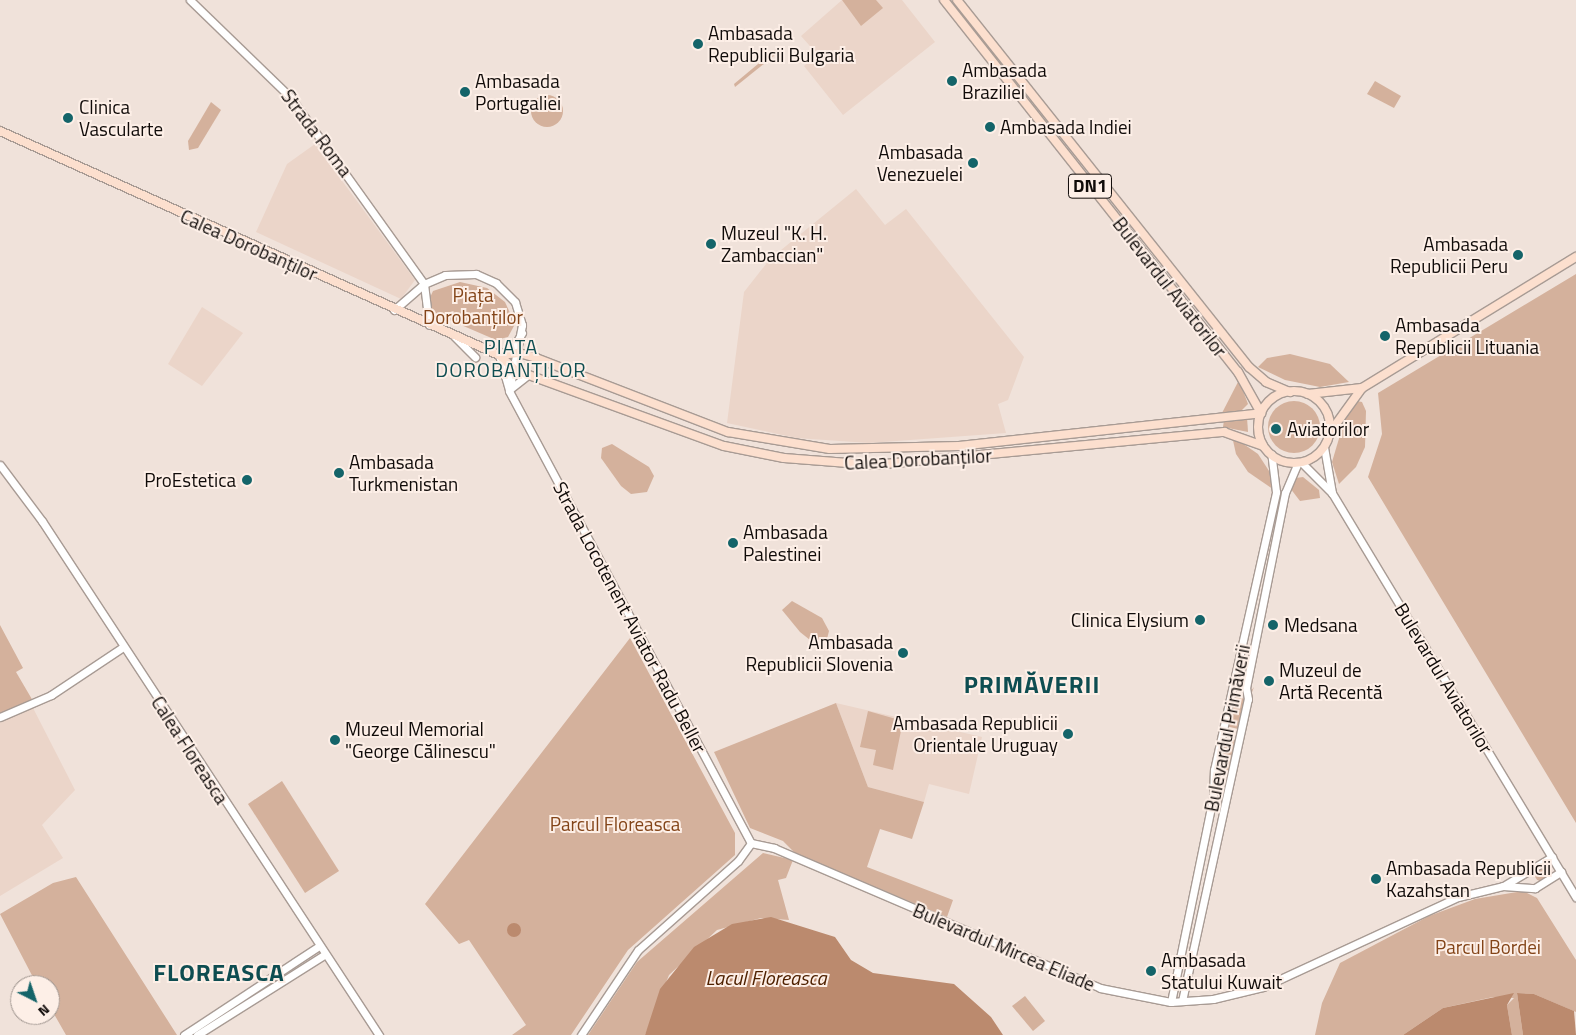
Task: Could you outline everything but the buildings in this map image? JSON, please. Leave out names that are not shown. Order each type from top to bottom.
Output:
[{"type":"main road","name":"Bulevardul Aviatorilor","points":[[944,0],[1238,372],[1260,413]]},
{"type":"main road","name":"Bulevardul Aviatorilor","points":[[957,0],[1249,367],[1266,382],[1290,392]]},
{"type":"main road","name":"Calea Dorobanților","points":[[0,131],[394,310],[499,355],[515,370],[712,443],[830,463],[952,460],[1224,432],[1263,446]]},
{"type":"main road","points":[[1263,446],[1271,454],[1300,463],[1324,447],[1331,431],[1362,388],[1576,257]]},
{"type":"main road","name":"Calea Dorobanților","points":[[499,355],[519,353],[728,432],[830,449],[954,446],[1260,413]]},
{"type":"main road","points":[[1260,413],[1276,396],[1290,392],[1308,394],[1362,388]]},
{"type":"main road","points":[[1308,394],[1326,411],[1331,431]]},
{"type":"main road","name":"DN1","points":[[1260,413],[1263,446]]},
{"type":"street","name":"Strada Roma","points":[[190,0],[291,98],[424,284]]},
{"type":"street","points":[[394,310],[424,284],[455,274],[488,278],[515,302],[522,333],[515,370],[508,391]]},
{"type":"street","points":[[424,284],[429,325]]},
{"type":"street","points":[[499,355],[514,346],[522,333]]},
{"type":"street","points":[[454,336],[475,357]]},
{"type":"street","name":"Strada Locotenent Aviator Radu Beller","points":[[499,355],[508,391],[751,843]]},
{"type":"street","points":[[508,391],[528,375]]},
{"type":"street","name":"Bulevardul Aviatorilor","points":[[1324,447],[1332,493]]},
{"type":"street","name":"Bulevardul Primăverii","points":[[1171,1002],[1213,797],[1214,770],[1276,492],[1271,454]]},
{"type":"street","name":"Bulevardul Aviatorilor","points":[[1300,463],[1332,493],[1576,897]]},
{"type":"street","name":"Bulevardul Primăverii","points":[[1182,1001],[1248,699],[1246,688],[1285,493],[1300,463]]},
{"type":"street","name":"Calea Floreasca","points":[[0,465],[123,647],[232,815],[379,1035]]},
{"type":"street","points":[[0,716],[51,695],[123,647]]},
{"type":"street","points":[[581,1035],[638,950],[738,861],[751,843]]},
{"type":"street","name":"Bulevardul Mircea Eliade","points":[[751,843],[774,848],[1100,988],[1171,1002],[1263,987],[1458,897],[1503,886],[1554,860]]},
{"type":"street","name":"Bulevardul Mircea Eliade","points":[[1503,886],[1535,888],[1561,872]]},
{"type":"street","points":[[184,1035],[319,946]]},
{"type":"street","points":[[197,1035],[324,954]]},
{"type":"shaded area","points":[[842,0],[902,0],[935,42],[843,115],[804,66],[817,54],[801,36]]},
{"type":"shaded area","points":[[315,144],[415,280],[401,299],[256,232],[287,164]]},
{"type":"shaded area","points":[[856,189],[885,225],[906,209],[1024,357],[1008,400],[998,404],[1006,433],[869,443],[796,438],[727,423],[744,292],[770,259]]},
{"type":"shaded area","points":[[202,307],[243,333],[202,386],[168,364]]},
{"type":"shaded area","points":[[836,703],[982,737],[969,794],[929,784],[924,802],[868,787]]},
{"type":"shaded area","points":[[32,706],[75,790],[42,825],[63,858],[0,896],[0,719]]},
{"type":"green space","points":[[842,0],[876,0],[883,8],[861,26]]},
{"type":"green space","points":[[777,48],[780,51],[735,87],[734,84]]},
{"type":"green space","points":[[1375,81],[1401,96],[1394,108],[1367,94]]},
{"type":"green space","points":[[547,95],[553,96],[558,100],[562,105],[562,117],[558,122],[553,126],[547,127],[541,126],[536,122],[532,117],[531,111],[532,105],[536,100],[541,96]]},
{"type":"green space","points":[[211,102],[221,110],[198,148],[189,150],[188,141]]},
{"type":"green space","points":[[1576,274],[1576,823],[1368,477],[1382,434],[1378,393]]},
{"type":"green space","name":"Piața Dorobanților","points":[[460,282],[487,288],[505,302],[515,324],[508,337],[496,340],[431,312],[428,302],[433,291]]},
{"type":"green space","points":[[1290,354],[1330,364],[1349,382],[1320,387],[1285,380],[1258,367],[1267,358]]},
{"type":"green space","points":[[1239,380],[1248,404],[1241,411],[1222,413]]},
{"type":"green space","points":[[1289,401],[1299,401],[1313,408],[1320,422],[1320,432],[1313,446],[1299,453],[1289,453],[1279,449],[1272,442],[1268,432],[1268,422],[1272,412],[1279,405]]},
{"type":"green space","points":[[1357,401],[1362,402],[1366,411],[1365,447],[1356,467],[1339,484],[1332,462],[1346,415]]},
{"type":"green space","points":[[1247,417],[1248,432],[1223,427],[1224,420]]},
{"type":"green space","points":[[1232,436],[1258,454],[1271,474],[1274,490],[1248,472],[1236,454]]},
{"type":"green space","points":[[612,444],[649,467],[654,476],[647,492],[631,494],[621,486],[601,458],[602,448]]},
{"type":"green space","points":[[1303,477],[1319,490],[1320,498],[1300,501],[1290,488],[1296,478]]},
{"type":"green space","points":[[792,601],[822,618],[829,631],[827,639],[815,644],[800,632],[782,610]]},
{"type":"green space","points":[[0,625],[23,668],[16,672],[33,701],[0,713]]},
{"type":"green space","name":"Parcul Floreasca","points":[[630,638],[735,833],[735,855],[628,950],[571,1035],[512,1035],[526,1025],[469,940],[459,944],[425,904]]},
{"type":"green space","points":[[1254,687],[1238,729],[1226,726],[1232,696],[1245,699]]},
{"type":"green space","points":[[836,703],[868,787],[924,802],[912,839],[880,829],[867,867],[953,900],[947,917],[796,854],[783,841],[750,828],[714,752]]},
{"type":"green space","points":[[868,711],[903,721],[893,770],[873,765],[876,750],[860,747]]},
{"type":"green space","points":[[1225,738],[1236,740],[1230,771],[1219,768]]},
{"type":"green space","points":[[282,781],[339,871],[305,893],[248,804]]},
{"type":"green space","points":[[763,853],[793,860],[786,878],[778,880],[789,920],[761,918],[717,930],[669,975],[645,1035],[588,1035],[637,962]]},
{"type":"green space","points":[[1543,864],[1549,867],[1552,873],[1549,879],[1543,882],[1537,879],[1534,873],[1537,867]]},
{"type":"green space","points":[[76,877],[177,1035],[66,1035],[60,1024],[60,975],[32,975],[0,914],[53,883]]},
{"type":"green space","name":"Parcul Bordei","points":[[1523,891],[1537,898],[1576,960],[1576,1012],[1534,994],[1517,993],[1523,1035],[1512,1035],[1507,1005],[1514,998],[1493,997],[1443,1008],[1403,1035],[1315,1035],[1322,1003],[1340,963],[1429,916],[1475,899]]},
{"type":"green space","points":[[1025,996],[1045,1021],[1033,1031],[1012,1006]]},
{"type":"water","name":"Lacul Floreasca","points":[[771,917],[835,937],[851,960],[873,973],[954,984],[991,1017],[1003,1035],[645,1035],[660,989],[694,947],[732,924]]},
{"type":"water","points":[[511,923],[517,923],[521,930],[517,937],[511,937],[507,933],[507,927]]},
{"type":"water","points":[[1514,993],[1507,1005],[1512,1035],[1403,1035],[1443,1008]]},
{"type":"water","points":[[1517,993],[1534,994],[1574,1011],[1576,1035],[1523,1035]]},
{"type":"place","name":"Ambasada Republicii Bulgaria","points":[[698,44]]},
{"type":"place","name":"Ambasada Braziliei","points":[[952,81]]},
{"type":"place","name":"Ambasada Portugaliei","points":[[465,92]]},
{"type":"place","name":"Clinica Vascularte","points":[[68,118]]},
{"type":"place","name":"Ambasada Indiei","points":[[990,127]]},
{"type":"place","name":"Ambasada Venezuelei","points":[[973,163]]},
{"type":"place","name":"Muzeul \"K. H. Zambaccian\"","points":[[711,244]]},
{"type":"place","name":"Ambasada Republicii Peru","points":[[1518,255]]},
{"type":"place","name":"Ambasada Republicii Lituania","points":[[1385,336]]},
{"type":"place","name":"Aviatorilor","points":[[1276,429]]},
{"type":"place","name":"Ambasada Turkmenistan","points":[[339,473]]},
{"type":"place","name":"ProEstetica","points":[[247,480]]},
{"type":"place","name":"Ambasada Palestinei","points":[[733,543]]},
{"type":"place","name":"Clinica Elysium","points":[[1200,620]]},
{"type":"place","name":"Medsana","points":[[1273,625]]},
{"type":"place","name":"Ambasada Republicii Slovenia","points":[[903,653]]},
{"type":"place","name":"Muzeul de Artă Recentă","points":[[1269,681]]},
{"type":"place","name":"Ambasada Republicii Orientale Uruguay","points":[[1068,734]]},
{"type":"place","name":"Muzeul Memorial \"George Călinescu\"","points":[[335,740]]},
{"type":"place","name":"Ambasada Republicii Kazahstan","points":[[1376,879]]},
{"type":"place","name":"Ambasada Statului Kuwait","points":[[1151,971]]},
{"type":"district","name":"PIAȚA DOROBANȚILOR","points":[[511,358]]},
{"type":"district","name":"PRIMĂVERII","points":[[1032,685]]},
{"type":"district","name":"FLOREASCA","points":[[219,973]]}]
